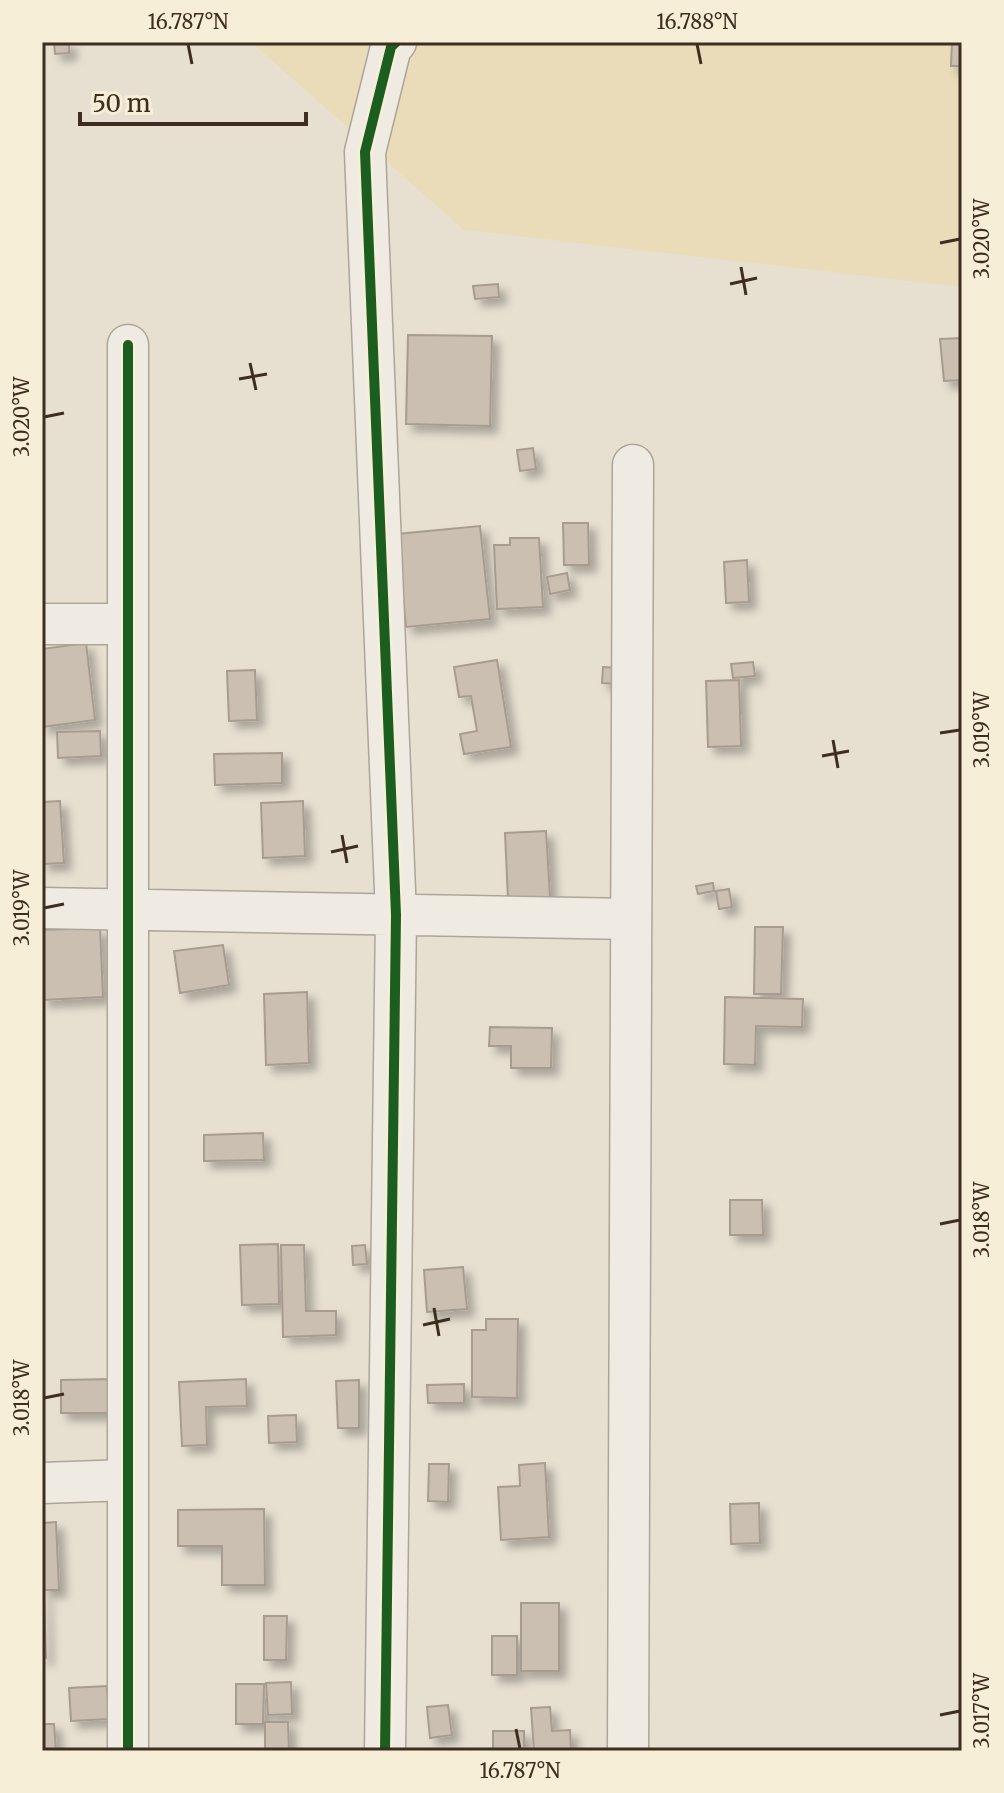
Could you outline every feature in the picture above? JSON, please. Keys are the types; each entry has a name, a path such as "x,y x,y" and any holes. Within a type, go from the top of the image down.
{"street":[{"path":"385,1751 396,915 365,152 391,47 396,42"},
{"path":"128,345 128,1751"},
{"path":"628,1751 633,465"},
{"path":"42,624 128,624"},
{"path":"42,908 631,919"},
{"path":"42,1483 128,1480"}],"sand":[{"path":"251,42 962,42 962,287 464,230"}],"building":[{"path":"54,42 69,42 69,53 55,54"},
{"path":"952,42 962,42 962,66 951,66"},
{"path":"498,284 499,297 475,299 473,286"},
{"path":"408,335 492,336 490,426 406,424"},
{"path":"962,338 962,380 944,381 940,339"},
{"path":"533,448 536,469 520,471 517,450"},
{"path":"563,523 588,523 589,565 564,565"},
{"path":"480,526 490,619 406,627 397,534"},
{"path":"510,538 539,538 543,607 497,609 494,545 510,545"},
{"path":"747,560 749,602 726,603 724,562"},
{"path":"567,573 570,590 550,594 547,577"},
{"path":"86,643 95,720 42,727 42,649"},
{"path":"497,660 511,747 464,754 460,734 477,731 471,696 459,697 454,667"},
{"path":"753,662 755,676 733,678 731,664"},
{"path":"603,667 620,668 619,684 602,683"},
{"path":"255,670 257,720 229,721 227,671"},
{"path":"739,680 741,746 708,747 706,681"},
{"path":"100,731 101,756 58,758 57,732"},
{"path":"282,753 282,783 215,785 214,754"},
{"path":"60,801 64,863 42,864 42,802"},
{"path":"303,801 305,856 263,858 261,803"},
{"path":"546,831 550,897 508,899 505,833"},
{"path":"713,883 714,891 698,894 696,886"},
{"path":"729,889 732,907 719,909 716,891"},
{"path":"755,927 783,927 781,994 754,994"},
{"path":"100,928 103,997 42,1000 42,930"},
{"path":"223,945 229,985 180,993 174,951"},
{"path":"307,992 309,1063 266,1065 264,994"},
{"path":"725,997 803,999 802,1027 756,1026 755,1065 724,1064"},
{"path":"490,1027 552,1028 551,1068 511,1068 511,1046 489,1046"},
{"path":"263,1133 264,1160 204,1161 204,1135"},
{"path":"730,1200 762,1200 763,1235 730,1235"},
{"path":"278,1244 279,1304 242,1305 240,1245"},
{"path":"281,1245 304,1245 306,1311 336,1311 336,1335 283,1337"},
{"path":"365,1245 367,1264 353,1265 352,1246"},
{"path":"463,1267 467,1309 427,1312 424,1270"},
{"path":"486,1319 518,1319 517,1398 472,1397 472,1330 486,1330"},
{"path":"113,1379 113,1413 61,1413 61,1380"},
{"path":"246,1379 247,1406 206,1407 207,1445 182,1446 179,1382"},
{"path":"359,1380 359,1428 338,1428 336,1381"},
{"path":"464,1384 464,1403 428,1403 427,1385"},
{"path":"296,1415 297,1442 269,1443 268,1416"},
{"path":"545,1463 549,1537 501,1540 498,1487 520,1486 519,1465"},
{"path":"429,1464 449,1464 448,1502 428,1501"},
{"path":"759,1503 760,1543 731,1544 730,1504"},
{"path":"264,1509 265,1585 222,1585 222,1546 178,1546 178,1510"},
{"path":"56,1522 59,1590 42,1590 42,1523"},
{"path":"42,1594 46,1658 42,1658"},
{"path":"521,1603 559,1603 559,1671 521,1671"},
{"path":"264,1616 287,1616 286,1660 264,1660"},
{"path":"492,1636 517,1636 517,1675 492,1675"},
{"path":"291,1682 292,1714 268,1715 266,1683"},
{"path":"236,1684 264,1684 263,1724 236,1724"},
{"path":"107,1686 109,1719 71,1721 69,1688"},
{"path":"448,1705 452,1735 430,1738 427,1707"},
{"path":"550,1707 552,1731 570,1730 571,1751 534,1751 531,1708"},
{"path":"265,1722 288,1722 289,1751 265,1751"},
{"path":"42,1724 54,1724 56,1751 42,1751"},
{"path":"493,1731 524,1731 524,1751 493,1751"}],"cycle path":[{"path":"385,1751 396,915 365,152 391,47 396,42"},
{"path":"128,345 128,1751"}]}
